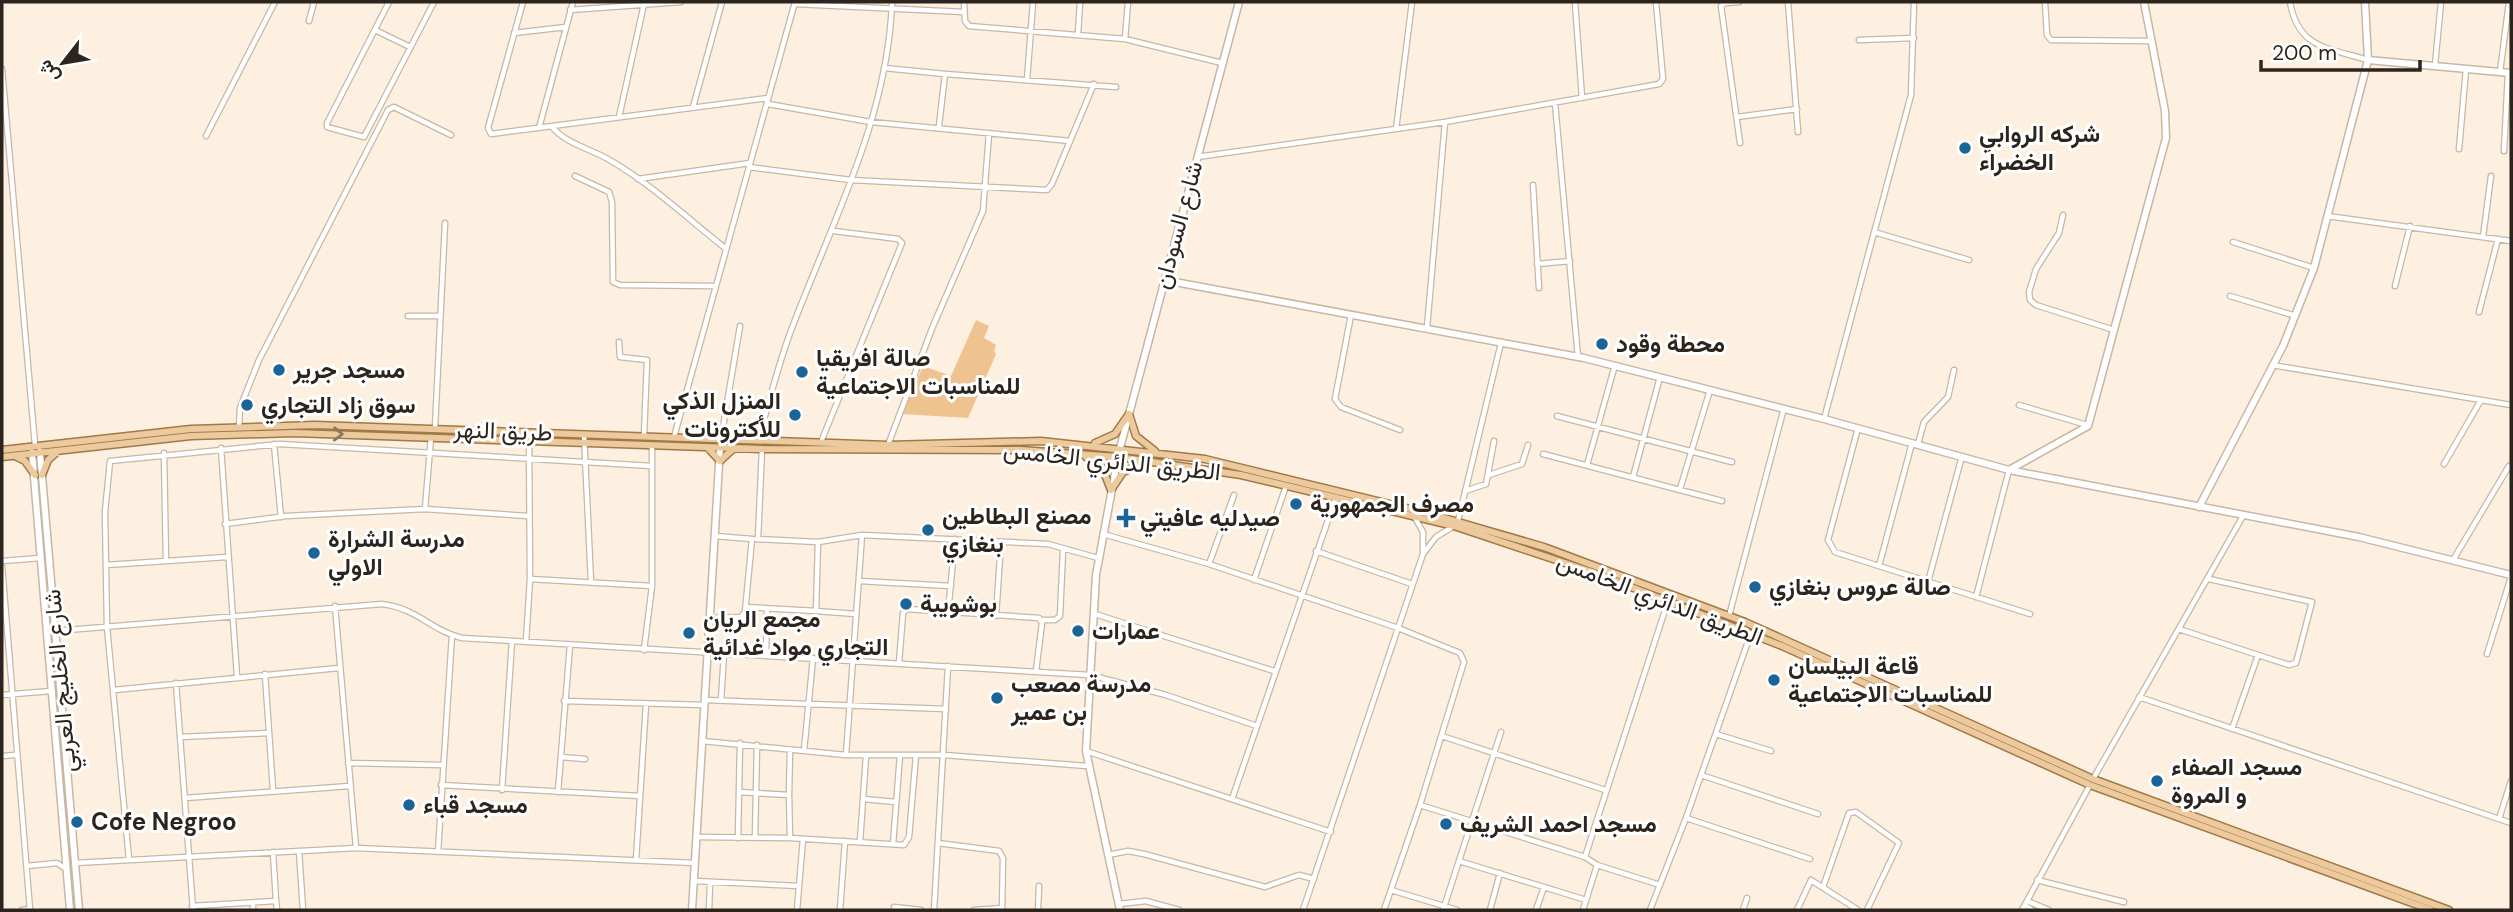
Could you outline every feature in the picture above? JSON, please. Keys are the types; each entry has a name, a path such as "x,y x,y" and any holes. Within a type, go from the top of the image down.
{"main road":[{"name":"شارع السودان","path":"1120,448 1239,2"},
{"path":"2009,470 2088,426 2166,138 2165,111 2144,2"},
{"path":"2199,507 2297,317 2314,268 2368,60 2365,2"},
{"path":"2368,60 2506,72"},
{"path":"1164,280 1615,365 2009,470 2359,537 2511,576"},
{"path":"1088,445 1104,441 1115,434 1129,414"},
{"path":"1129,414 1136,436 1157,452"},
{"name":"طريق النهر","path":"6,456 36,450 239,426 435,428 652,445 762,449 1006,444"},
{"name":"طريق النهر","path":"2,450 61,449 240,434 529,439 644,436 821,442 889,448"},
{"name":"الطريق الدائري الخامس","path":"1006,444 1041,441 1205,459 1544,547 1652,590 1729,616 2091,782 2449,910"},
{"path":"706,447 720,461"},
{"path":"692,910 720,448"},
{"path":"720,461 734,448"},
{"name":"الطريق الدائري الخامس","path":"889,448 1010,449 1152,461 1286,485 1456,524"},
{"path":"6,456 25,461 38,475 48,460 61,449"},
{"name":"شارع الخليج العربي","path":"36,450 79,910"},
{"path":"1077,454 1102,467 1111,490"},
{"path":"1118,457 1098,558 1086,751 1087,766 1119,907"},
{"path":"1111,490 1123,472 1131,466 1152,461"},
{"name":"شارع الخليج العربي","path":"38,475 51,691 70,910"},
{"name":"الطريق الدائري الخامس","path":"1652,590 1669,600 1751,632 2091,782 2431,910"},
{"path":"60,792 70,792"}],"street":[{"path":"206,136 275,2"},
{"path":"309,21 314,2"},
{"path":"389,2 327,127 363,138 434,2"},
{"path":"523,2 489,132 539,128 693,107 768,101 871,122 939,126 989,134 1070,141"},
{"path":"539,128 573,2"},
{"path":"570,10 618,4 681,2"},
{"path":"693,107 722,2"},
{"path":"758,441 791,328 834,230 871,122 884,68 892,2"},
{"path":"964,2 965,21 970,26 1031,29 1125,39 1222,63"},
{"path":"1027,80 1033,2"},
{"path":"1078,34 1080,2"},
{"path":"1125,39 1128,2"},
{"path":"1396,129 1412,2"},
{"path":"1575,2 1582,98"},
{"path":"1196,158 1445,122 1662,82 1656,2"},
{"path":"1739,2 1721,6 1740,143"},
{"path":"1788,2 1798,132"},
{"path":"1824,419 1912,88 1914,2"},
{"path":"2045,2 2047,35 2051,40 2150,41"},
{"path":"2290,2 2298,28 2309,41 2368,60"},
{"path":"2435,65 2441,2"},
{"path":"2504,151 2509,2"},
{"path":"674,437 713,286 795,3 857,4 891,9 964,12"},
{"path":"619,117 644,4"},
{"path":"514,33 566,27"},
{"path":"375,30 410,47"},
{"path":"1859,40 1914,38"},
{"path":"884,68 1116,87"},
{"path":"2459,149 2466,68"},
{"path":"2,69 36,450"},
{"path":"939,126 945,74"},
{"path":"637,179 749,165 851,180 1049,189 1094,84"},
{"path":"1555,103 1578,357"},
{"path":"239,426 240,408 259,360 388,110 394,107 451,135"},
{"path":"1737,117 1797,109"},
{"path":"1427,328 1445,122"},
{"path":"551,126 569,142 607,159 637,179 725,248"},
{"path":"889,448 933,326 977,228 986,188 989,134"},
{"path":"575,176 609,192 612,202 612,282 620,285 713,286"},
{"path":"2483,237 2491,176"},
{"path":"1533,185 1539,289"},
{"path":"2063,215 2059,233 2038,264 2029,292 2030,300 2036,305 2115,331"},
{"path":"2327,216 2511,241"},
{"path":"435,428 438,317 445,223"},
{"path":"2395,286 2410,226"},
{"path":"821,442 902,243 898,239 834,230"},
{"path":"1874,232 1969,260"},
{"path":"2479,312 2498,239"},
{"path":"2233,242 2314,268"},
{"path":"1538,264 1570,261"},
{"path":"2230,296 2297,317"},
{"path":"1351,315 1335,399 1341,407 1400,430"},
{"path":"408,316 438,317"},
{"path":"721,439 740,326"},
{"path":"619,342 620,357 648,360 644,436"},
{"path":"1303,910 1423,554 1436,537 1456,524 1502,342"},
{"path":"1587,465 1615,365"},
{"path":"2272,365 2511,405"},
{"path":"1879,566 1915,443 1924,422 1948,397 1954,370"},
{"path":"1633,477 1660,377"},
{"path":"1681,489 1710,390"},
{"path":"2444,464 2481,400"},
{"path":"2018,405 2088,426"},
{"path":"1729,616 1784,408"},
{"path":"1557,416 1732,462"},
{"path":"1858,428 1828,540 1835,552 2030,614"},
{"path":"425,509 431,436"},
{"path":"584,438 591,582"},
{"path":"526,641 530,579 529,439"},
{"path":"1465,491 1482,488 1489,476 1494,441"},
{"path":"274,444 281,517"},
{"path":"129,859 107,626 109,463 164,453 274,444 652,466"},
{"path":"645,650 652,586 652,445"},
{"path":"1489,476 1522,464 1528,445"},
{"path":"221,448 230,617 237,676"},
{"path":"709,618 741,617 746,607 755,539 762,449"},
{"path":"164,453 166,561"},
{"path":"1543,453 1722,501"},
{"path":"1928,582 1962,456"},
{"path":"2453,560 2509,466"},
{"path":"1976,597 2009,470"},
{"path":"1254,580 1286,485"},
{"path":"1209,564 1234,495"},
{"path":"1232,799 1336,496"},
{"path":"225,524 281,517 425,509 528,516"},
{"path":"1412,515 1423,532 1423,554"},
{"path":"2024,905 2243,516"},
{"path":"1102,534 1209,564 1301,598 1398,628 1457,650 1463,657 1442,736 1384,910"},
{"path":"715,536 818,542 862,535 1001,541 1048,544 1098,558"},
{"path":"846,755 862,535"},
{"path":"948,613 955,539"},
{"path":"996,616 1001,541"},
{"path":"816,611 818,542"},
{"path":"899,663 903,611 1055,620 1060,616 1063,550"},
{"path":"1316,551 1412,584"},
{"path":"106,565 227,557"},
{"path":"2,561 42,558"},
{"path":"2,566 15,755 30,910 22,910"},
{"path":"2487,654 2511,576"},
{"path":"530,579 652,586"},
{"path":"2179,629 2293,666 2296,663 2312,602 2209,579"},
{"path":"859,581 951,586"},
{"path":"1585,857 1669,600"},
{"path":"55,631 382,604 401,607 452,635 708,654 766,655 1090,675 1166,695 1257,726"},
{"path":"335,606 356,848"},
{"path":"746,607 856,614"},
{"path":"766,655 767,608"},
{"path":"1095,614 1274,671"},
{"path":"1037,671 1042,620"},
{"path":"1650,910 1686,818 1751,632"},
{"path":"439,852 452,635"},
{"path":"502,790 512,640"},
{"path":"558,792 570,645"},
{"path":"721,700 724,654"},
{"path":"2232,729 2258,655"},
{"path":"804,751 813,658"},
{"path":"934,910 948,666"},
{"path":"114,690 339,668"},
{"path":"265,674 273,790"},
{"path":"176,683 192,908 276,901"},
{"path":"2,695 51,691"},
{"path":"2139,697 2511,823"},
{"path":"565,701 646,704 721,700 946,709"},
{"path":"636,860 646,704"},
{"path":"1444,908 1501,732"},
{"path":"180,737 268,733"},
{"path":"1716,734 1771,751"},
{"path":"1442,736 1605,790"},
{"path":"702,741 846,755 944,755 1087,766"},
{"path":"738,838 740,743"},
{"path":"755,838 758,745"},
{"path":"790,750 790,838"},
{"path":"1086,751 1331,832"},
{"path":"2,756 15,755"},
{"path":"893,844 900,755"},
{"path":"697,837 790,838 904,845 909,841 916,755"},
{"path":"860,842 866,756"},
{"path":"561,757 585,759"},
{"path":"348,763 443,765"},
{"path":"1701,775 1818,814"},
{"path":"2499,819 2511,781"},
{"path":"441,785 640,796"},
{"path":"185,798 350,786"},
{"path":"739,792 789,795"},
{"path":"863,799 896,802"},
{"path":"1420,805 1585,857 1597,865 1660,885"},
{"path":"1823,887 1849,813 1856,811 1898,841 1867,910"},
{"path":"1686,818 1810,859"},
{"path":"797,910 803,839"},
{"path":"840,910 845,841"},
{"path":"938,843 999,851 1003,858 1002,909 974,910"},
{"path":"75,863 356,848 695,863"},
{"path":"299,851 303,910"},
{"path":"1108,855 1128,851 1144,853 1265,887 1299,875 1314,879"},
{"path":"273,852 277,910"},
{"path":"27,866 57,863 65,855"},
{"path":"1459,861 1587,900"},
{"path":"57,863 66,869"},
{"path":"1583,910 1597,865"},
{"path":"1490,910 1500,873"},
{"path":"2038,880 2124,902"},
{"path":"694,881 799,886"},
{"path":"1797,910 1808,881 1823,887 1858,910"},
{"path":"709,910 710,882"},
{"path":"1038,910 1039,886"},
{"path":"1536,910 1544,887"},
{"path":"1391,890 1457,910"},
{"path":"1743,910 1747,898"},
{"path":"1119,907 1146,901 1179,910"},
{"path":"253,903 253,910"},
{"path":"2024,905 2032,910"},
{"path":"2024,905 2049,910"},
{"path":"894,907 920,910"}],"shaded area":[{"path":"976,320 989,326 984,338 996,345 996,354 968,418 902,414 923,366 951,376"}],"place":[{"name":"شركه الروابي الخضراء","path":"1965,148"},
{"name":"محطة وقود","path":"1602,344"},
{"name":"مسجد جرير","path":"279,370"},
{"name":"صالة افريقيا للمناسبات الاجتماعية","path":"802,372"},
{"name":"سوق زاد التجاري","path":"247,405"},
{"name":"المنزل الذكي للأكترونات","path":"795,415"},
{"name":"مصرف الجمهورية","path":"1296,504"},
{"name":"صيدليه عافيتي","path":"1126,518"},
{"name":"مصنع البطاطين بنغازي","path":"928,530"},
{"name":"مدرسة الشرارة الاولي","path":"314,553"},
{"name":"صالة عروس بنغازي","path":"1755,587"},
{"name":"بوشويبة","path":"906,604"},
{"name":"عمارات","path":"1078,631"},
{"name":"مجمع الريان التجاري مواد غدائية","path":"689,633"},
{"name":"قاعة البيلسان للمناسبات الاجتماعية","path":"1774,680"},
{"name":"مدرسة مصعب بن عمير","path":"997,698"},
{"name":"مسجد الصفاء و المروة","path":"2157,781"},
{"name":"مسجد قباء","path":"409,805"},
{"name":"Cofe Negroo","path":"77,822"},
{"name":"مسجد احمد الشريف","path":"1446,824"}]}
